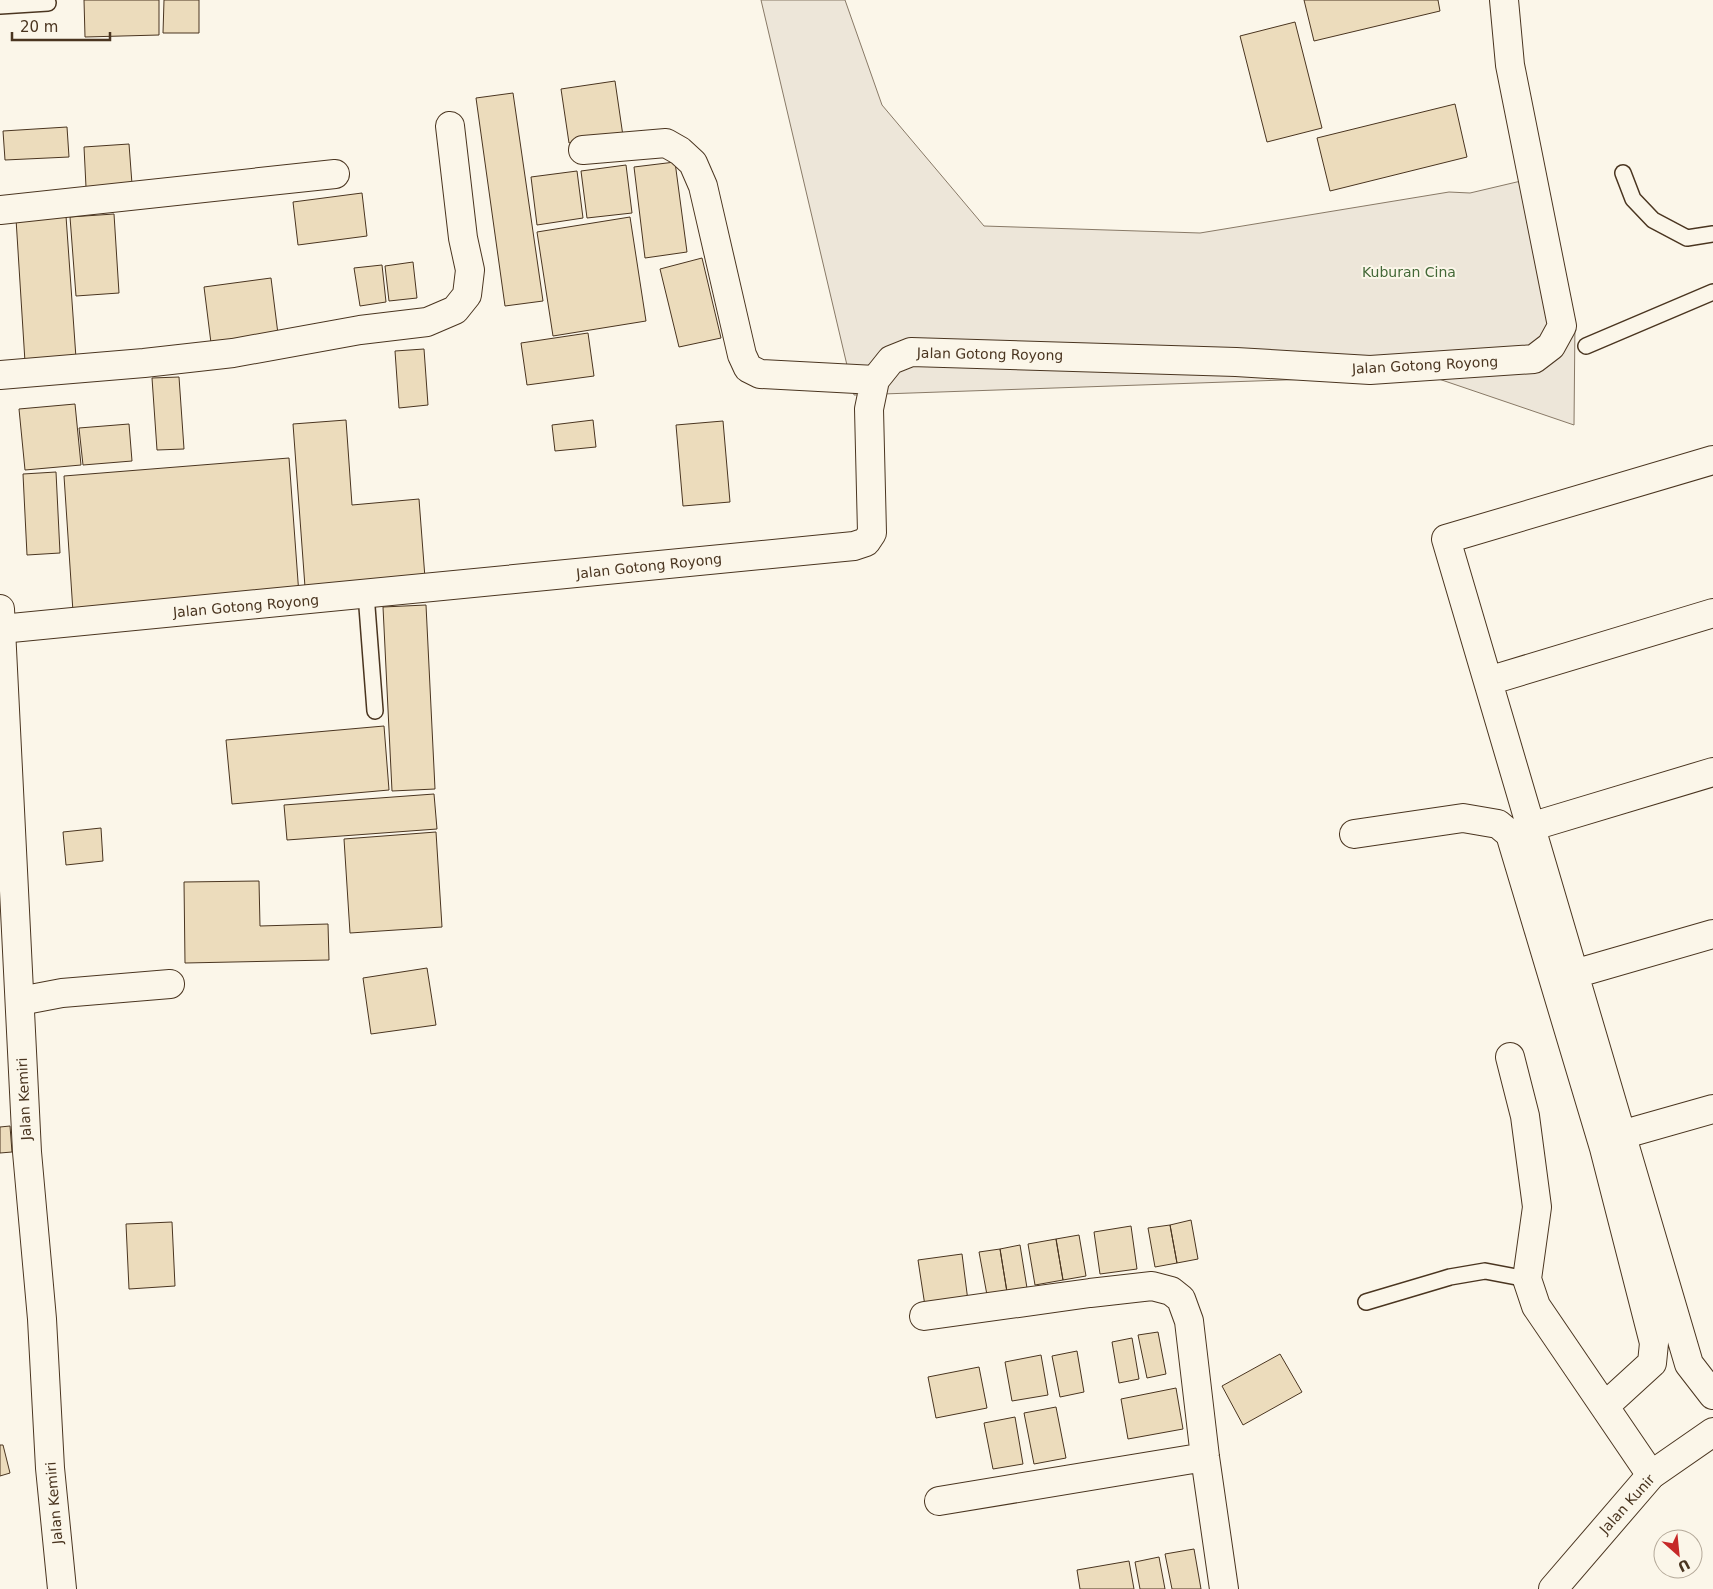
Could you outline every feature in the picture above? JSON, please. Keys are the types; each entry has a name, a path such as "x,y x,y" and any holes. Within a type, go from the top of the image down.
{"street":[{"name":"Jalan Gotong Royong","path":"1,619 366,594 854,546 866,542 872,533 869,409 876,380 891,360 912,352 1208,361 1370,370 1534,360 1552,346 1562,326 1510,65 1504,0"},
{"path":"0,375 144,363 233,353 360,330 427,322 455,310 467,295 470,270 463,238 450,126"},
{"path":"583,150 666,143 680,151 693,164 703,186 742,355 748,368 760,374 876,380"},
{"path":"0,210 335,174"},
{"path":"1713,460 1446,539 1689,1364 1713,1394"},
{"path":"1488,681 1713,613"},
{"name":"Jalan Kemiri","path":"1,619 6,853 20,1002 27,1152 42,1319 50,1468 62,1589"},
{"path":"1530,826 1713,772"},
{"path":"1354,834 1463,818 1498,824 1510,834 1604,1148 1654,1343 1652,1362 1605,1406"},
{"path":"1574,974 1713,934"},
{"path":"20,1002 62,993 170,984"},
{"path":"1510,1057 1525,1116 1537,1207 1526,1279 1536,1306 1651,1475"},
{"path":"1621,1135 1713,1109"},
{"path":"924,1316 1152,1286 1171,1291 1181,1299 1189,1321 1205,1457 1224,1589"},
{"name":"Jalan Kunir","path":"1553,1589 1651,1475 1713,1432"},
{"path":"938,1501 1205,1457"}],"lane":[{"path":"0,6 48,3"},
{"path":"1623,173 1633,199 1653,220 1687,238 1713,234"},
{"path":"1586,346 1713,292"},
{"path":"366,594 375,711"},
{"path":"1366,1302 1450,1277 1476,1272 1485,1271 1526,1279"}],"green space":[{"name":"Kuburan Cina","path":"761,0 845,0 882,105 984,226 1200,233 1449,192 1470,193 1538,177 1575,320 1574,425 1427,375 854,395"}],"building":[{"path":"84,0 159,0 159,35 85,37"},
{"path":"164,0 199,0 199,33 163,33"},
{"path":"1304,0 1438,0 1440,11 1314,41"},
{"path":"1295,22 1322,128 1267,142 1240,36"},
{"path":"615,81 623,136 569,143 561,89"},
{"path":"513,93 543,301 505,306 476,98"},
{"path":"1455,104 1467,157 1330,191 1317,138"},
{"path":"67,127 69,157 5,160 3,131"},
{"path":"129,144 132,184 86,187 84,147"},
{"path":"675,162 687,252 645,258 634,167"},
{"path":"626,165 632,213 587,218 581,171"},
{"path":"577,171 583,218 537,225 531,177"},
{"path":"362,193 367,236 298,245 293,202"},
{"path":"114,214 119,293 76,296 70,217"},
{"path":"66,216 76,358 25,362 16,219"},
{"path":"630,217 646,321 553,336 537,232"},
{"path":"702,258 721,338 679,347 660,269"},
{"path":"413,262 417,298 389,301 385,266"},
{"path":"382,265 386,302 360,306 354,268"},
{"path":"271,278 278,334 211,343 204,287"},
{"path":"588,333 594,376 527,385 521,343"},
{"path":"424,349 428,405 399,408 395,351"},
{"path":"179,377 184,449 157,450 152,378"},
{"path":"75,404 81,465 25,470 19,409"},
{"path":"346,420 352,505 419,499 425,578 305,587 293,424"},
{"path":"593,420 596,447 555,451 552,425"},
{"path":"723,421 730,502 683,506 676,425"},
{"path":"129,424 132,461 83,465 79,428"},
{"path":"289,458 299,595 73,612 64,476"},
{"path":"56,472 60,553 27,555 23,474"},
{"path":"426,605 435,789 392,791 383,607"},
{"path":"384,726 389,790 232,804 226,740"},
{"path":"434,794 437,829 287,840 284,805"},
{"path":"101,828 103,861 66,865 63,832"},
{"path":"436,832 442,927 350,933 344,839"},
{"path":"259,881 260,926 328,924 329,960 185,963 184,882"},
{"path":"427,968 436,1025 371,1034 363,978"},
{"path":"10,1126 12,1152 0,1153 0,1127"},
{"path":"1191,1220 1198,1259 1177,1263 1170,1225"},
{"path":"172,1222 175,1286 129,1289 126,1224"},
{"path":"1170,1225 1177,1263 1155,1267 1148,1228"},
{"path":"1131,1226 1137,1269 1100,1274 1094,1232"},
{"path":"1079,1235 1086,1276 1063,1280 1056,1239"},
{"path":"1056,1239 1063,1280 1035,1285 1028,1244"},
{"path":"1020,1245 1027,1288 1007,1292 1000,1249"},
{"path":"1000,1249 1007,1292 987,1295 979,1252"},
{"path":"962,1254 968,1301 925,1306 918,1260"},
{"path":"1158,1332 1166,1374 1147,1378 1138,1335"},
{"path":"1132,1338 1139,1379 1119,1383 1112,1342"},
{"path":"1077,1351 1084,1392 1060,1397 1052,1356"},
{"path":"1280,1354 1302,1392 1243,1425 1222,1386"},
{"path":"1041,1355 1048,1395 1012,1401 1005,1362"},
{"path":"979,1367 987,1408 936,1418 928,1377"},
{"path":"1176,1388 1183,1429 1128,1439 1121,1399"},
{"path":"1056,1407 1066,1458 1034,1464 1024,1413"},
{"path":"1015,1417 1023,1464 993,1469 984,1423"},
{"path":"0,1445 3,1445 10,1473 0,1476"},
{"path":"1194,1549 1201,1589 1172,1589 1165,1554"},
{"path":"1159,1557 1165,1589 1140,1589 1135,1562"},
{"path":"1129,1561 1134,1589 1080,1589 1077,1570"}]}
